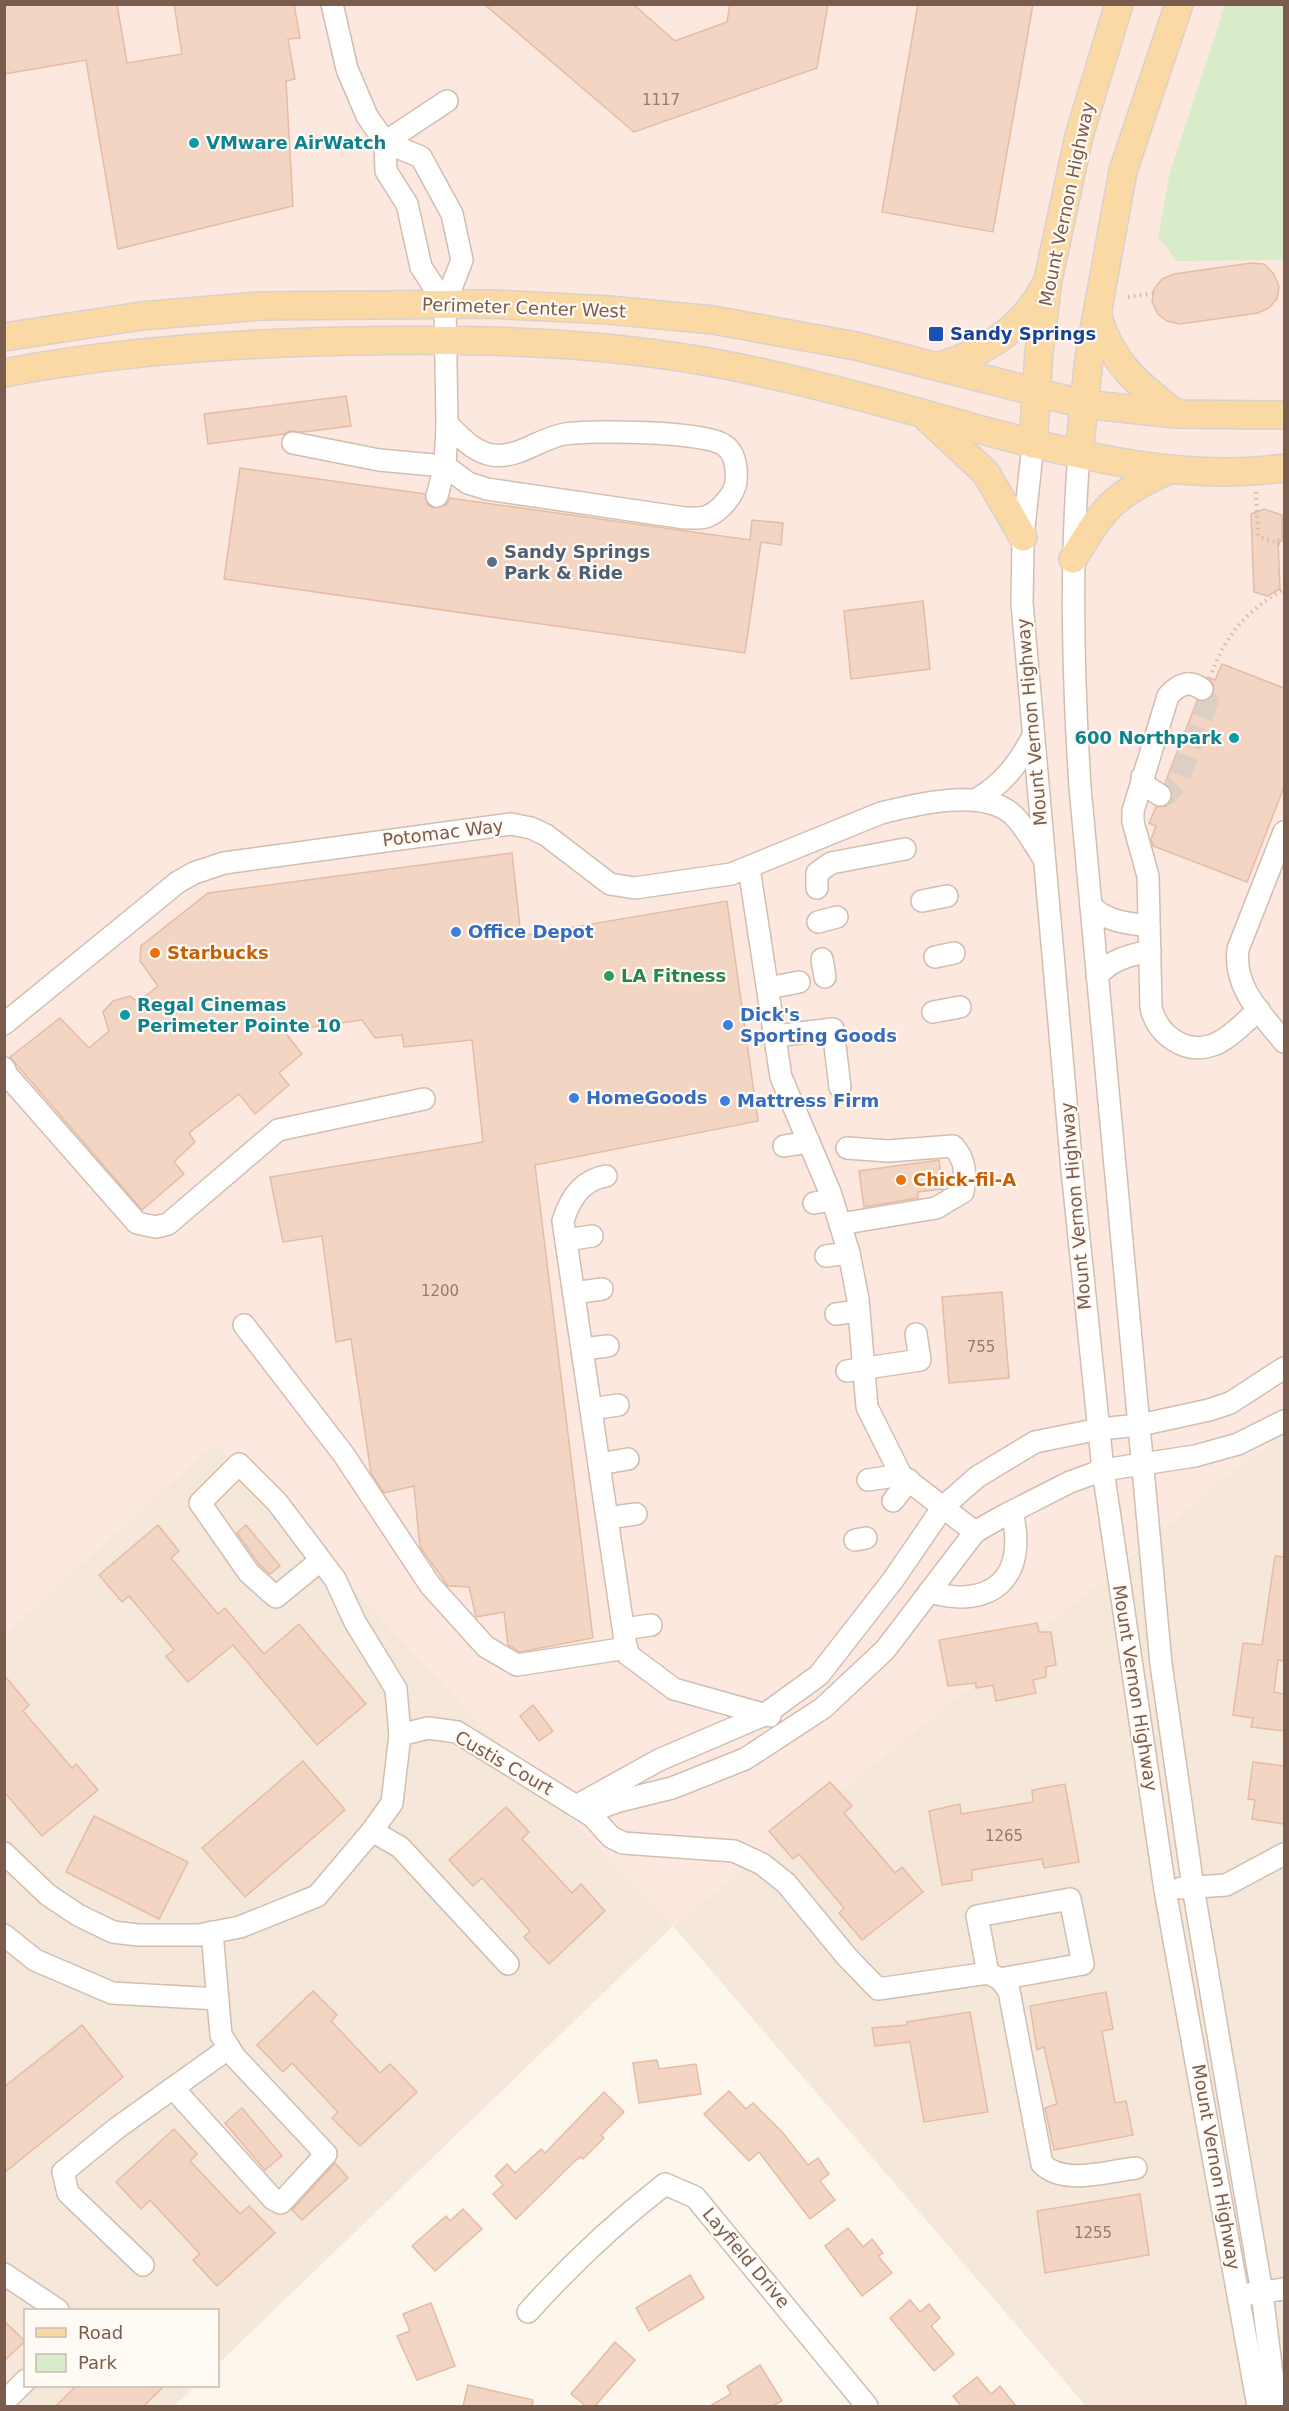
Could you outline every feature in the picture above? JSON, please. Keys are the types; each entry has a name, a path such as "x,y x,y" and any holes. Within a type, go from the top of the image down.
{"main road":[{"name":"Mount Vernon Highway","path":"1033,444 1039,352 1048,280 1078,136 1119,4"},
{"name":"Mount Vernon Highway","path":"1079,454 1083,404 1097,312 1124,171 1179,4"},
{"path":"940,366 983,350 1013,329 1035,304 1048,280"},
{"name":"Perimeter Center West","path":"8,333 141,316 260,306 445,304 609,310 712,320 856,346 1083,404 1176,414 1284,415"},
{"path":"1097,312 1109,347 1117,361 1140,385 1176,414"},
{"name":"Perimeter Center West","path":"4,373 147,352 243,344 445,339 609,347 707,361 1079,454 1169,470 1211,472 1284,468"},
{"path":"922,413 986,473 1023,537"},
{"path":"1072,559 1097,519 1116,498 1169,470"}],"street":[{"path":"332,4 347,69 367,116 385,142 421,157 452,214 462,260 445,304 447,424 445,466 437,496"},
{"path":"385,142 447,101"},
{"path":"385,142 386,171 407,204 421,267 445,304"},
{"path":"293,443 379,460 445,466 468,483 487,489 685,518 708,516 724,504 735,488 737,472 735,459 725,445 706,438 586,432 563,434 513,454 492,455 474,449 447,424"},
{"name":"Mount Vernon Highway","path":"1033,444 1023,537 1022,603 1032,738 1102,1470 1165,1890 1258,2406"},
{"name":"Mount Vernon Highway","path":"1079,454 1072,559 1074,689 1090,906 1161,1664 1193,1887 1262,2293 1276,2406"},
{"path":"1206,683 1176,686 1168,696 1132,822 1148,876 1151,1008 1157,1024 1173,1040 1196,1047 1212,1045 1228,1036 1259,1010"},
{"path":"976,799 1008,774 1032,738"},
{"path":"1143,777 1147,787 1160,795"},
{"name":"Potomac Way","path":"4,1024 178,882 194,873 224,862 511,824 531,828 546,835 610,884 622,888 731,874 881,813 906,807 976,799 995,803 1011,814 1044,858"},
{"path":"1284,832 1238,949 1236,970 1259,1010 1284,1042"},
{"path":"817,888 817,873 831,863 905,849"},
{"path":"749,868 781,1077 811,1148 823,1201 845,1238 859,1311 856,1370 867,1407 868,1423 905,1477 975,1533"},
{"path":"922,901 947,896"},
{"path":"1090,906 1117,922 1149,926"},
{"path":"1097,977 1110,964 1122,958 1150,951"},
{"path":"768,988 799,982"},
{"path":"933,1012 960,1007"},
{"path":"775,1036 833,1029 840,1087"},
{"path":"4,1068 7,1075 137,1223 156,1227 168,1224 278,1130 424,1099"},
{"path":"847,1148 899,1140"},
{"path":"784,1146 888,1152 953,1146 964,1164 963,1192 936,1209 845,1238 826,1256"},
{"path":"606,1176 592,1179 569,1199 563,1221 627,1654 674,1689 796,1724"},
{"path":"845,1238 879,1232"},
{"path":"566,1240 592,1236"},
{"path":"574,1293 602,1289"},
{"path":"836,1314 859,1311"},
{"path":"244,1325 344,1455 430,1585 486,1647 518,1665 625,1638 651,1625"},
{"path":"856,1370 920,1360 916,1334"},
{"path":"582,1349 608,1346"},
{"path":"584,1811 659,1760 764,1715 819,1676 893,1580 943,1507 977,1477 1035,1442 1099,1429 1140,1425 1209,1410 1230,1403 1284,1368"},
{"path":"591,1409 618,1405"},
{"path":"584,1811 672,1788 745,1759 823,1708 885,1650 975,1533 1012,1512 1070,1482 1102,1470 1195,1456 1239,1444 1284,1421"},
{"path":"599,1464 628,1460"},
{"path":"4,1853 48,1895 78,1915 113,1932 138,1935 206,1934 240,1927 317,1896 372,1831 392,1803 400,1735 396,1689 355,1622 335,1579 321,1560 277,1502 239,1464 200,1503 249,1573 276,1597 321,1560"},
{"path":"868,1480 905,1477"},
{"path":"893,1501 905,1477"},
{"path":"929,1592 953,1599 975,1598 998,1586 1013,1565 1018,1544 1012,1512"},
{"path":"607,1518 636,1514"},
{"name":"Custis Court","path":"400,1735 428,1728 457,1732 584,1811 610,1837 623,1843 734,1851 762,1864 786,1883 878,1989 994,1976"},
{"path":"372,1831 400,1847 508,1964"},
{"path":"1165,1890 1226,1885 1284,1854"},
{"path":"994,1976 1083,1964 1070,1899 977,1916 994,1976 1009,1991 1042,2164 1050,2171 1071,2176 1136,2168"},
{"path":"173,2088 273,2199 280,2203 326,2154 235,2057 221,2035 218,1999 206,1934"},
{"path":"4,1935 35,1960 112,1993 218,1999"},
{"path":"143,2265 68,2193 63,2172 117,2128 229,2048"},
{"name":"Layfield Drive","path":"528,2312 563,2272 634,2208 665,2184 694,2197 867,2406"},
{"path":"4,2274 56,2309"},
{"path":"1239,2296 1284,2289"},
{"path":"4,2402 24,2382"}],"path":[{"path":"1128,297 1154,294"},
{"path":"1256,491 1258,536 1284,545"},
{"path":"1206,683 1228,636 1267,597 1284,589"}],"shaded area":[{"path":"5,5 1284,5 1284,1433 1225,1477 1110,1574 673,1926 215,1443 5,1634"},
{"path":"1284,1433 1284,2406 1086,2406 673,1926 1110,1574 1225,1477"},
{"path":"215,1443 673,1926 219,2363 219,2309 24,2309 24,2387 195,2387 174,2406 5,2406 4,1634"}],"green space":[{"path":"1225,5 1284,5 1284,260 1177,261 1158,237 1170,172"}],"building":[{"name":"VMware AirWatch","path":"4,4 117,4 127,63 182,54 174,4 294,4 300,38 288,39 295,79 286,81 293,206 118,249 86,60 4,74"},
{"path":"484,4 633,4 675,41 727,22 730,4 828,4 817,68 634,132"},
{"path":"918,4 1033,4 993,232 882,212"},
{"path":"1251,263 1264,264 1273,273 1279,286 1277,299 1269,308 1258,313 1180,324 1167,321 1158,314 1152,302 1154,289 1162,279 1174,274"},
{"path":"346,396 351,426 303,432 289,431 284,434 208,444 204,414"},
{"name":"Sandy Springs Park & Ride","path":"240,468 425,494 428,505 434,508 446,505 450,498 750,540 752,520 783,523 781,545 761,542 745,653 224,579"},
{"path":"1264,509 1282,515 1282,541 1278,539 1280,589 1267,596 1254,592 1251,514"},
{"path":"923,601 930,669 851,679 844,611"},
{"name":"600 Northpark","path":"1222,664 1284,688 1284,787 1247,882 1153,846 1151,839 1156,826 1149,823 1156,807 1166,806 1171,801 1171,789 1165,783 1197,701 1207,700 1213,695 1213,684 1207,677 1215,680"},
{"path":"512,853 521,936 727,901 758,1121 535,1165 593,1638 520,1652 508,1645 504,1612 476,1617 469,1587 448,1586 420,1547 414,1486 384,1493 371,1473 351,1339 336,1342 322,1236 283,1242 270,1177 483,1142 472,1040 404,1047 402,1035 375,1038 362,1020 284,1031 302,1054 279,1073 289,1085 255,1114 239,1094 189,1133 195,1142 174,1162 184,1174 142,1210 10,1057 60,1018 89,1048 109,1031 103,1012 113,1001 130,996 138,1002 158,986 140,961 141,946 208,893"},
{"name":"Chick-fil-A","path":"939,1160 943,1189 918,1192 918,1198 864,1207 859,1171"},
{"path":"1002,1292 1009,1378 949,1383 942,1297"},
{"path":"158,1525 179,1551 171,1558 218,1614 225,1608 264,1654 299,1624 366,1704 317,1745 233,1645 188,1682 166,1656 174,1650 129,1596 122,1602 99,1575"},
{"path":"246,1525 280,1566 270,1574 259,1564 237,1533"},
{"path":"1275,1556 1284,1557 1284,1661 1278,1660 1274,1692 1284,1694 1284,1731 1251,1727 1253,1718 1233,1715 1243,1643 1262,1645"},
{"path":"1037,1623 1039,1632 1051,1632 1056,1665 1046,1667 1046,1677 1033,1680 1036,1693 996,1701 993,1685 976,1688 976,1683 948,1686 939,1640"},
{"path":"4,1675 29,1705 23,1711 72,1768 76,1764 98,1790 42,1836 4,1792"},
{"path":"533,1705 553,1731 539,1741 520,1716"},
{"path":"303,1761 345,1810 245,1897 202,1848"},
{"path":"1253,1762 1284,1766 1284,1824 1252,1819 1255,1800 1248,1799"},
{"path":"830,1782 852,1806 844,1813 895,1873 902,1867 923,1892 862,1940 839,1913 844,1908 799,1854 793,1859 769,1831"},
{"path":"1065,1784 1079,1862 1044,1868 1042,1859 972,1870 972,1880 942,1885 929,1811 960,1804 961,1814 1033,1802 1032,1790"},
{"path":"506,1807 529,1832 522,1839 572,1893 581,1884 605,1911 549,1964 524,1937 530,1931 482,1878 473,1886 449,1860"},
{"path":"94,1816 188,1862 159,1919 66,1872"},
{"path":"313,1991 337,2015 331,2021 380,2073 390,2064 417,2092 360,2146 332,2118 338,2112 292,2063 283,2072 257,2045"},
{"path":"1106,1992 1113,2029 1102,2031 1115,2103 1126,2101 1133,2135 1054,2150 1045,2108 1057,2104 1044,2047 1037,2050 1030,2006"},
{"path":"970,2012 988,2112 924,2122 910,2042 875,2046 872,2028 907,2025 907,2022"},
{"path":"82,2025 123,2077 4,2173 4,2087"},
{"path":"657,2060 659,2069 696,2064 701,2094 639,2103 633,2063"},
{"path":"729,2091 746,2109 753,2103 783,2133 808,2165 818,2158 829,2174 820,2181 835,2200 810,2219 759,2152 749,2161 704,2114"},
{"path":"604,2092 624,2112 601,2135 604,2138 583,2159 581,2157 576,2160 516,2219 493,2194 503,2185 495,2176 507,2164 515,2173 541,2149 545,2153"},
{"path":"242,2108 282,2156 265,2170 225,2123"},
{"path":"174,2129 197,2154 190,2161 240,2214 249,2206 275,2233 217,2286 193,2260 200,2254 150,2200 141,2209 116,2182"},
{"path":"335,2163 348,2178 302,2220 292,2210"},
{"path":"1140,2194 1149,2255 1045,2273 1037,2211"},
{"path":"463,2209 482,2229 435,2271 412,2246 446,2216 450,2221"},
{"path":"848,2228 863,2247 872,2239 883,2253 878,2256 892,2273 862,2296 825,2246"},
{"path":"690,2275 704,2298 649,2331 636,2308"},
{"path":"910,2300 920,2312 929,2304 940,2318 931,2326 954,2354 934,2371 890,2318"},
{"path":"431,2303 455,2366 417,2380 397,2336 410,2331 403,2314"},
{"path":"4,2321 24,2342 4,2361"},
{"path":"615,2342 635,2360 595,2406 586,2406 571,2394"},
{"path":"760,2365 782,2401 772,2406 710,2406 731,2394 727,2386"},
{"path":"977,2377 991,2394 1000,2386 1016,2406 961,2406 953,2396"},
{"path":"468,2385 533,2400 532,2406 463,2406"},
{"path":"75,2387 163,2387 144,2406 56,2406"}],"tunnel":[{"path":"1160,795 1167,795 1178,783 1208,702 1202,689"}],"place":[{"name":"VMware AirWatch","path":"194,143"},
{"name":"Sandy Springs","path":"936,334"},
{"name":"Sandy Springs Park & Ride","path":"492,562"},
{"name":"600 Northpark","path":"1234,738"},
{"name":"Office Depot","path":"456,932"},
{"name":"Starbucks","path":"155,953"},
{"name":"LA Fitness","path":"609,976"},
{"name":"Regal Cinemas Perimeter Pointe 10","path":"125,1015"},
{"name":"Dick's Sporting Goods","path":"728,1025"},
{"name":"HomeGoods","path":"574,1098"},
{"name":"Mattress Firm","path":"725,1101"},
{"name":"Chick-fil-A","path":"901,1180"}]}
